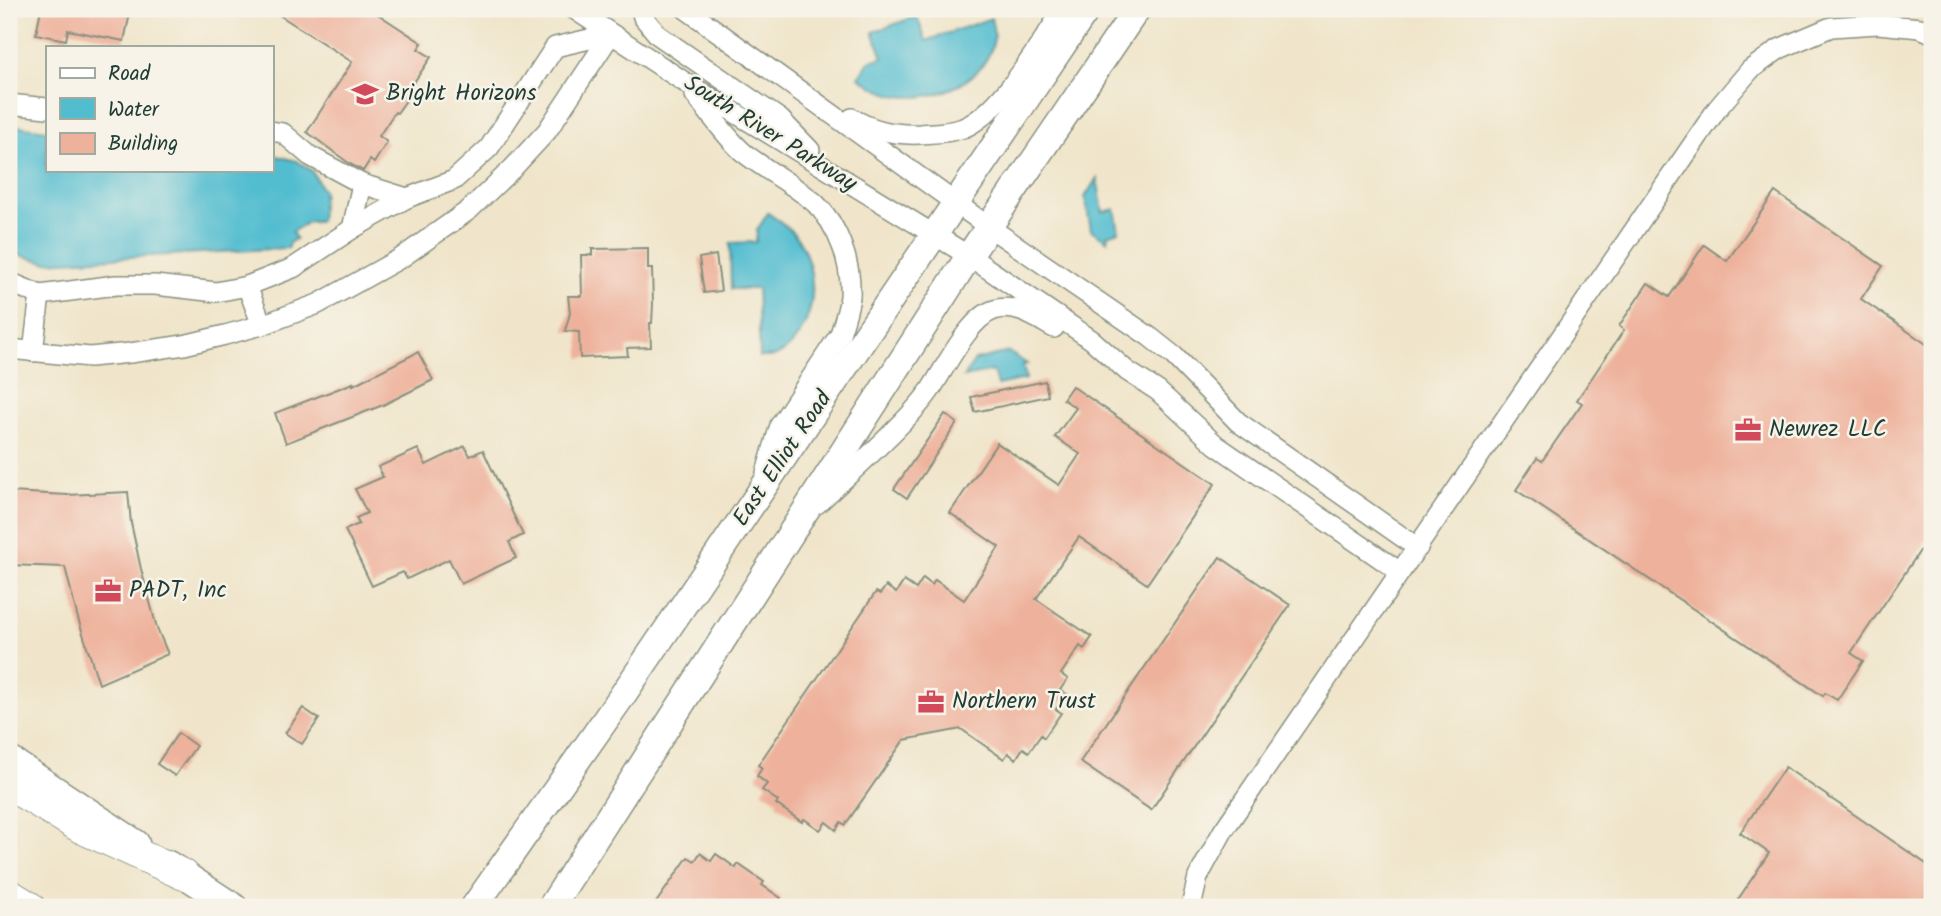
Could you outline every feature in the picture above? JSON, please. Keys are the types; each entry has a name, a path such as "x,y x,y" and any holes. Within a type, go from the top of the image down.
{"highway":[{"path":"9,785 81,828 184,875"},
{"path":"9,894 30,907"}],"main road":[{"name":"East Elliot Road","path":"474,907 620,699 1087,9"},
{"name":"East Elliot Road","path":"551,907 969,256 1137,9"},
{"path":"9,759 234,907"}],"street":[{"name":"South River Parkway","path":"574,9 683,81 969,256 1092,340 1127,371"},
{"path":"641,9 643,17 658,35 780,119 831,172"},
{"name":"South River Parkway","path":"686,9 956,204 1150,337 1174,356 1238,422 1418,548"},
{"path":"790,84 875,129 908,134 951,131 965,127 997,102 1064,9"},
{"path":"1191,907 1198,877 1223,831 1717,109 1750,70 1779,49 1830,27 1878,23 1920,28 1932,33"},
{"path":"9,282 40,295 116,285 155,285 216,292 247,286 293,268 352,229 407,198 453,180 489,148 555,47 611,34"},
{"path":"9,349 90,357 130,353 184,345 262,325 318,304 401,258 469,211 547,131 611,34"},
{"path":"683,81 741,151 815,204 830,221 839,240 849,276 850,296 840,334 780,425 760,493"},
{"path":"9,104 46,108"},
{"path":"273,131 284,133 310,156 362,184 407,198"},
{"path":"352,229 362,184"},
{"path":"247,286 262,325"},
{"path":"33,352 40,295"},
{"path":"803,517 913,413 981,316 1003,307 1033,316 1158,391 1216,446 1400,572"}],"water":[{"path":"917,16 926,41 991,18 994,39 989,54 981,66 958,86 929,96 899,96 873,86 859,77 869,62 883,57 873,32"},
{"path":"9,125 46,130 46,172 273,172 273,155 297,161 312,171 323,191 320,221 308,222 292,232 296,239 289,243 289,248 45,262 9,252"},
{"path":"1097,178 1103,212 1115,209 1119,231 1107,235 1108,241 1091,230 1085,197"},
{"path":"768,213 790,230 800,242 810,266 812,291 808,316 794,341 776,356 760,357 757,289 731,289 730,243 756,242 757,230"},
{"path":"1009,352 1027,364 1023,365 1026,379 997,385 993,371 964,377 975,360"}],"building":[{"path":"41,9 131,9 124,41 68,30 66,40 36,34"},
{"name":"Bright Horizons","path":"270,9 370,9 422,43 418,49 431,57 404,97 407,99 379,136 387,142 374,163 370,160 363,171 307,132 352,62"},
{"name":"Newrez LLC","path":"1775,192 1883,266 1861,299 1932,348 1932,533 1851,653 1863,661 1837,700 1825,693 1823,696 1516,490 1537,458 1542,461 1582,403 1577,400 1624,330 1619,326 1648,283 1669,297 1704,245 1727,261"},
{"path":"648,248 648,269 652,269 651,347 627,348 628,356 580,358 579,332 565,331 570,313 568,296 582,296 581,255 592,255 592,249"},
{"path":"716,255 721,291 704,293 699,258"},
{"path":"418,352 433,380 383,405 286,443 275,413 353,385"},
{"path":"1045,381 1048,396 975,412 971,397"},
{"path":"1072,386 1215,484 1147,584 1079,537 1036,599 1092,637 1084,649 1080,646 1061,674 1068,679 1060,690 1067,694 1056,709 1061,713 1044,738 1041,735 1029,752 1023,748 1016,759 1008,753 1004,759 961,729 904,740 845,825 841,822 836,830 826,822 820,830 804,819 802,822 776,804 778,801 762,790 767,784 757,776 762,768 758,765 876,592 880,594 886,586 896,593 904,581 916,589 923,578 932,585 935,580 964,600 999,547 950,513 997,443 1059,485 1080,454 1055,437 1076,408 1063,399"},
{"path":"945,414 957,423 907,498 894,489"},
{"path":"465,446 470,456 483,450 523,535 509,542 516,558 461,584 449,559 407,579 403,572 372,586 345,530 359,524 356,518 367,513 355,489 383,477 378,467 418,449 426,465"},
{"name":"PADT, Inc","path":"9,492 68,495 128,492 131,523 141,569 157,628 168,654 99,684 65,567 9,565"},
{"path":"1220,557 1290,605 1151,810 1080,762"},
{"path":"303,708 319,719 302,744 285,733"},
{"path":"178,733 196,746 175,776 157,764"},
{"path":"1785,767 1932,868 1932,907 1733,907 1769,853 1740,833"},
{"path":"700,853 711,861 716,854 736,868 738,864 781,898 775,907 653,907 688,857 695,861"}],"place":[{"name":"Bright Horizons","path":"365,94"},
{"name":"Newrez LLC","path":"1748,430"},
{"name":"PADT, Inc","path":"108,591"},
{"name":"Northern Trust","path":"931,702"}]}
